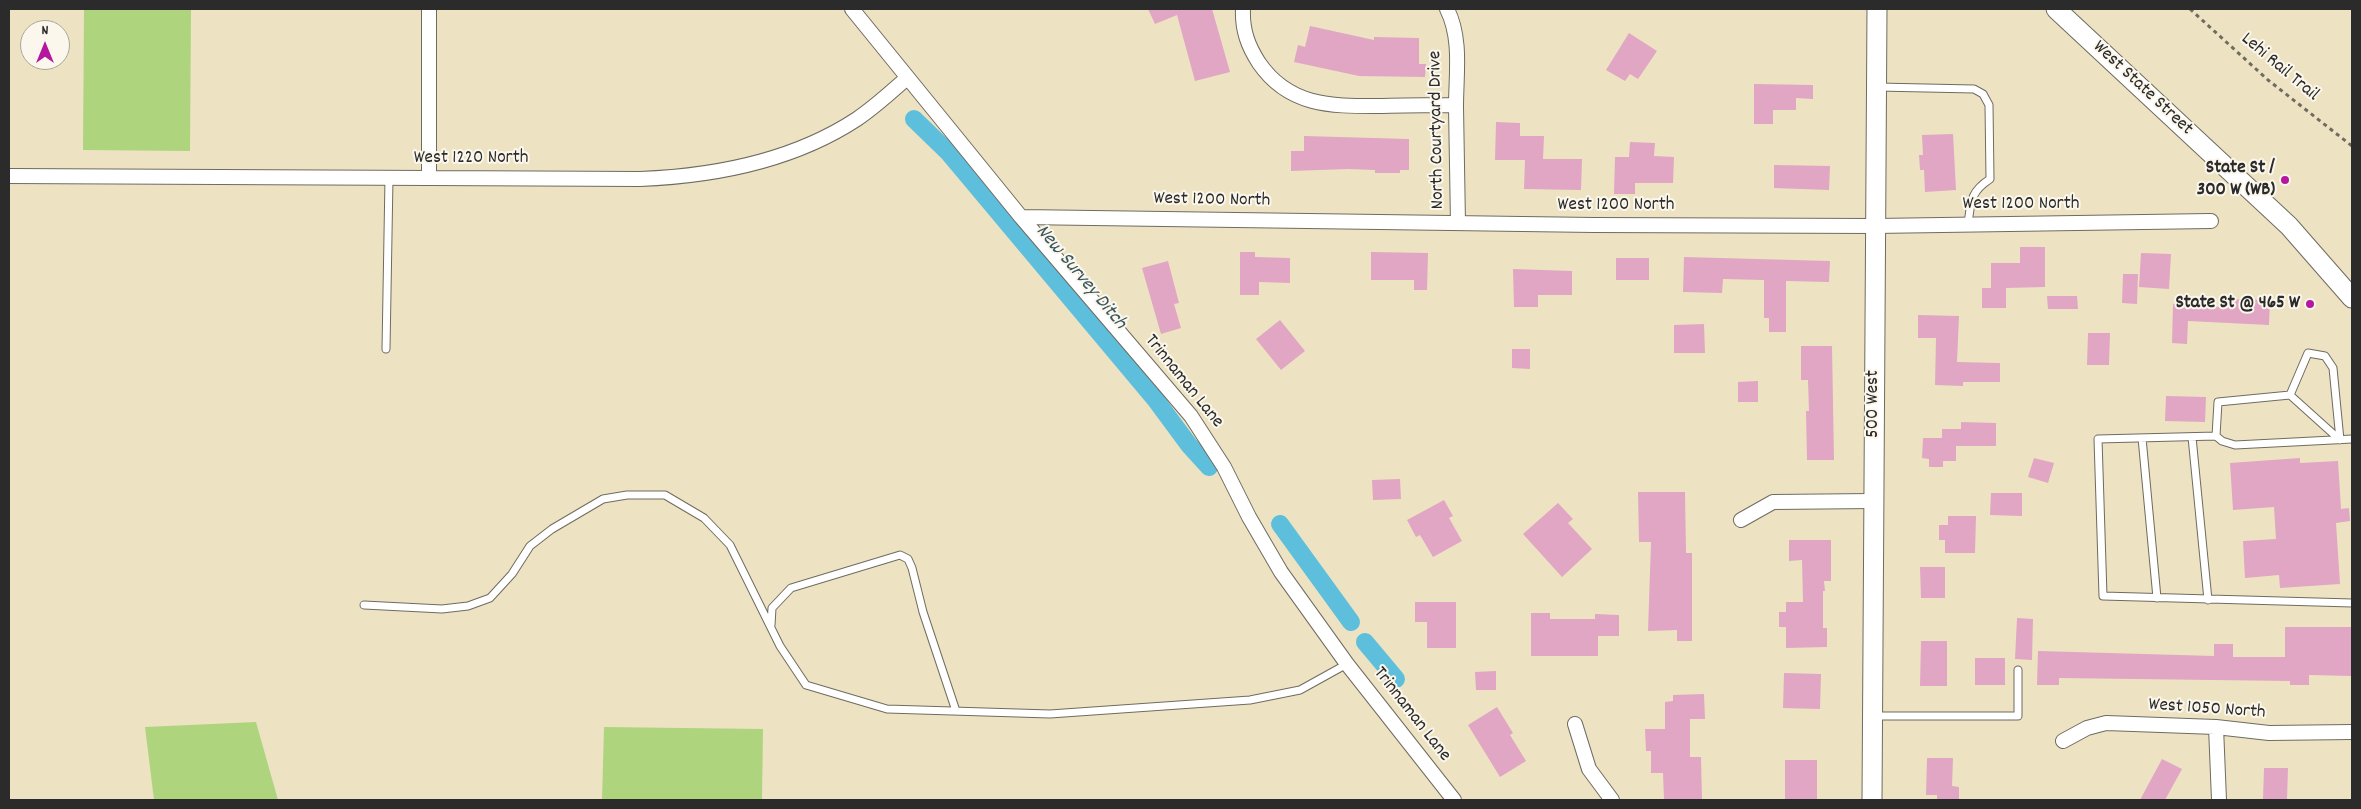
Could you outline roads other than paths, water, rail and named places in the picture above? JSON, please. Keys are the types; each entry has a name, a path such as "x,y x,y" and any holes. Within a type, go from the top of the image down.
{"main road":[{"name":"500 West","path":"1872,800 1877,9"},
{"name":"West State Street","path":"2056,9 2289,226 2352,298"}],"street":[{"path":"429,9 429,178"},
{"name":"Trinnaman Lane","path":"852,9 1021,217 1191,416 1224,467 1249,517 1281,572 1348,664 1454,800"},
{"path":"1243,9 1243,21 1248,46 1265,71 1286,90 1320,104 1343,106 1456,105"},
{"name":"North Courtyard Drive","path":"1447,9 1451,16 1458,54 1456,105 1458,222"},
{"name":"West 1220 North","path":"9,176 640,179 689,177 747,166 824,138 857,119 907,78"},
{"name":"West 1200 North","path":"1021,217 1875,226 2211,222"},
{"path":"1741,520 1773,502 1874,501"},
{"name":"West 1050 North","path":"2063,741 2087,728 2106,723 2216,727 2269,733 2352,732"},
{"path":"1575,724 1589,770 1612,800"},
{"path":"2216,727 2219,800"}],"lane":[{"path":"1876,87 1974,89 1982,94 1989,105 1990,179 1978,187 1972,198 1968,224"},
{"path":"386,348 389,178"},
{"path":"2290,395 2308,353 2325,356 2333,368 2340,440"},
{"path":"2216,436 2218,402 2290,395 2340,440"},
{"path":"2352,439 2235,445 2222,441 2216,436 2098,439 2103,596 2352,603"},
{"path":"2192,437 2208,600"},
{"path":"2142,438 2157,598"},
{"path":"364,605 442,609 468,606 490,598 512,574 530,546 552,529 603,499 627,495 665,495 704,518 730,545 780,646 806,685 842,697 887,708 1050,714 1250,700 1300,690 1348,664"},
{"path":"771,626 772,608 791,588 900,555 908,559 912,568 923,612 956,711"},
{"path":"1872,716 2018,716 2018,670"}],"waterway":[{"name":"New Survey Ditch","path":"914,119 948,152 1155,399 1189,445 1209,467"},
{"name":"New Survey Ditch","path":"1280,524 1351,622"},
{"name":"New Survey Ditch","path":"1365,642 1396,679"}],"place":[{"name":"State St / 300 W (WB)","path":"2285,180"},
{"name":"State St @ 465 W","path":"2310,304"}]}
